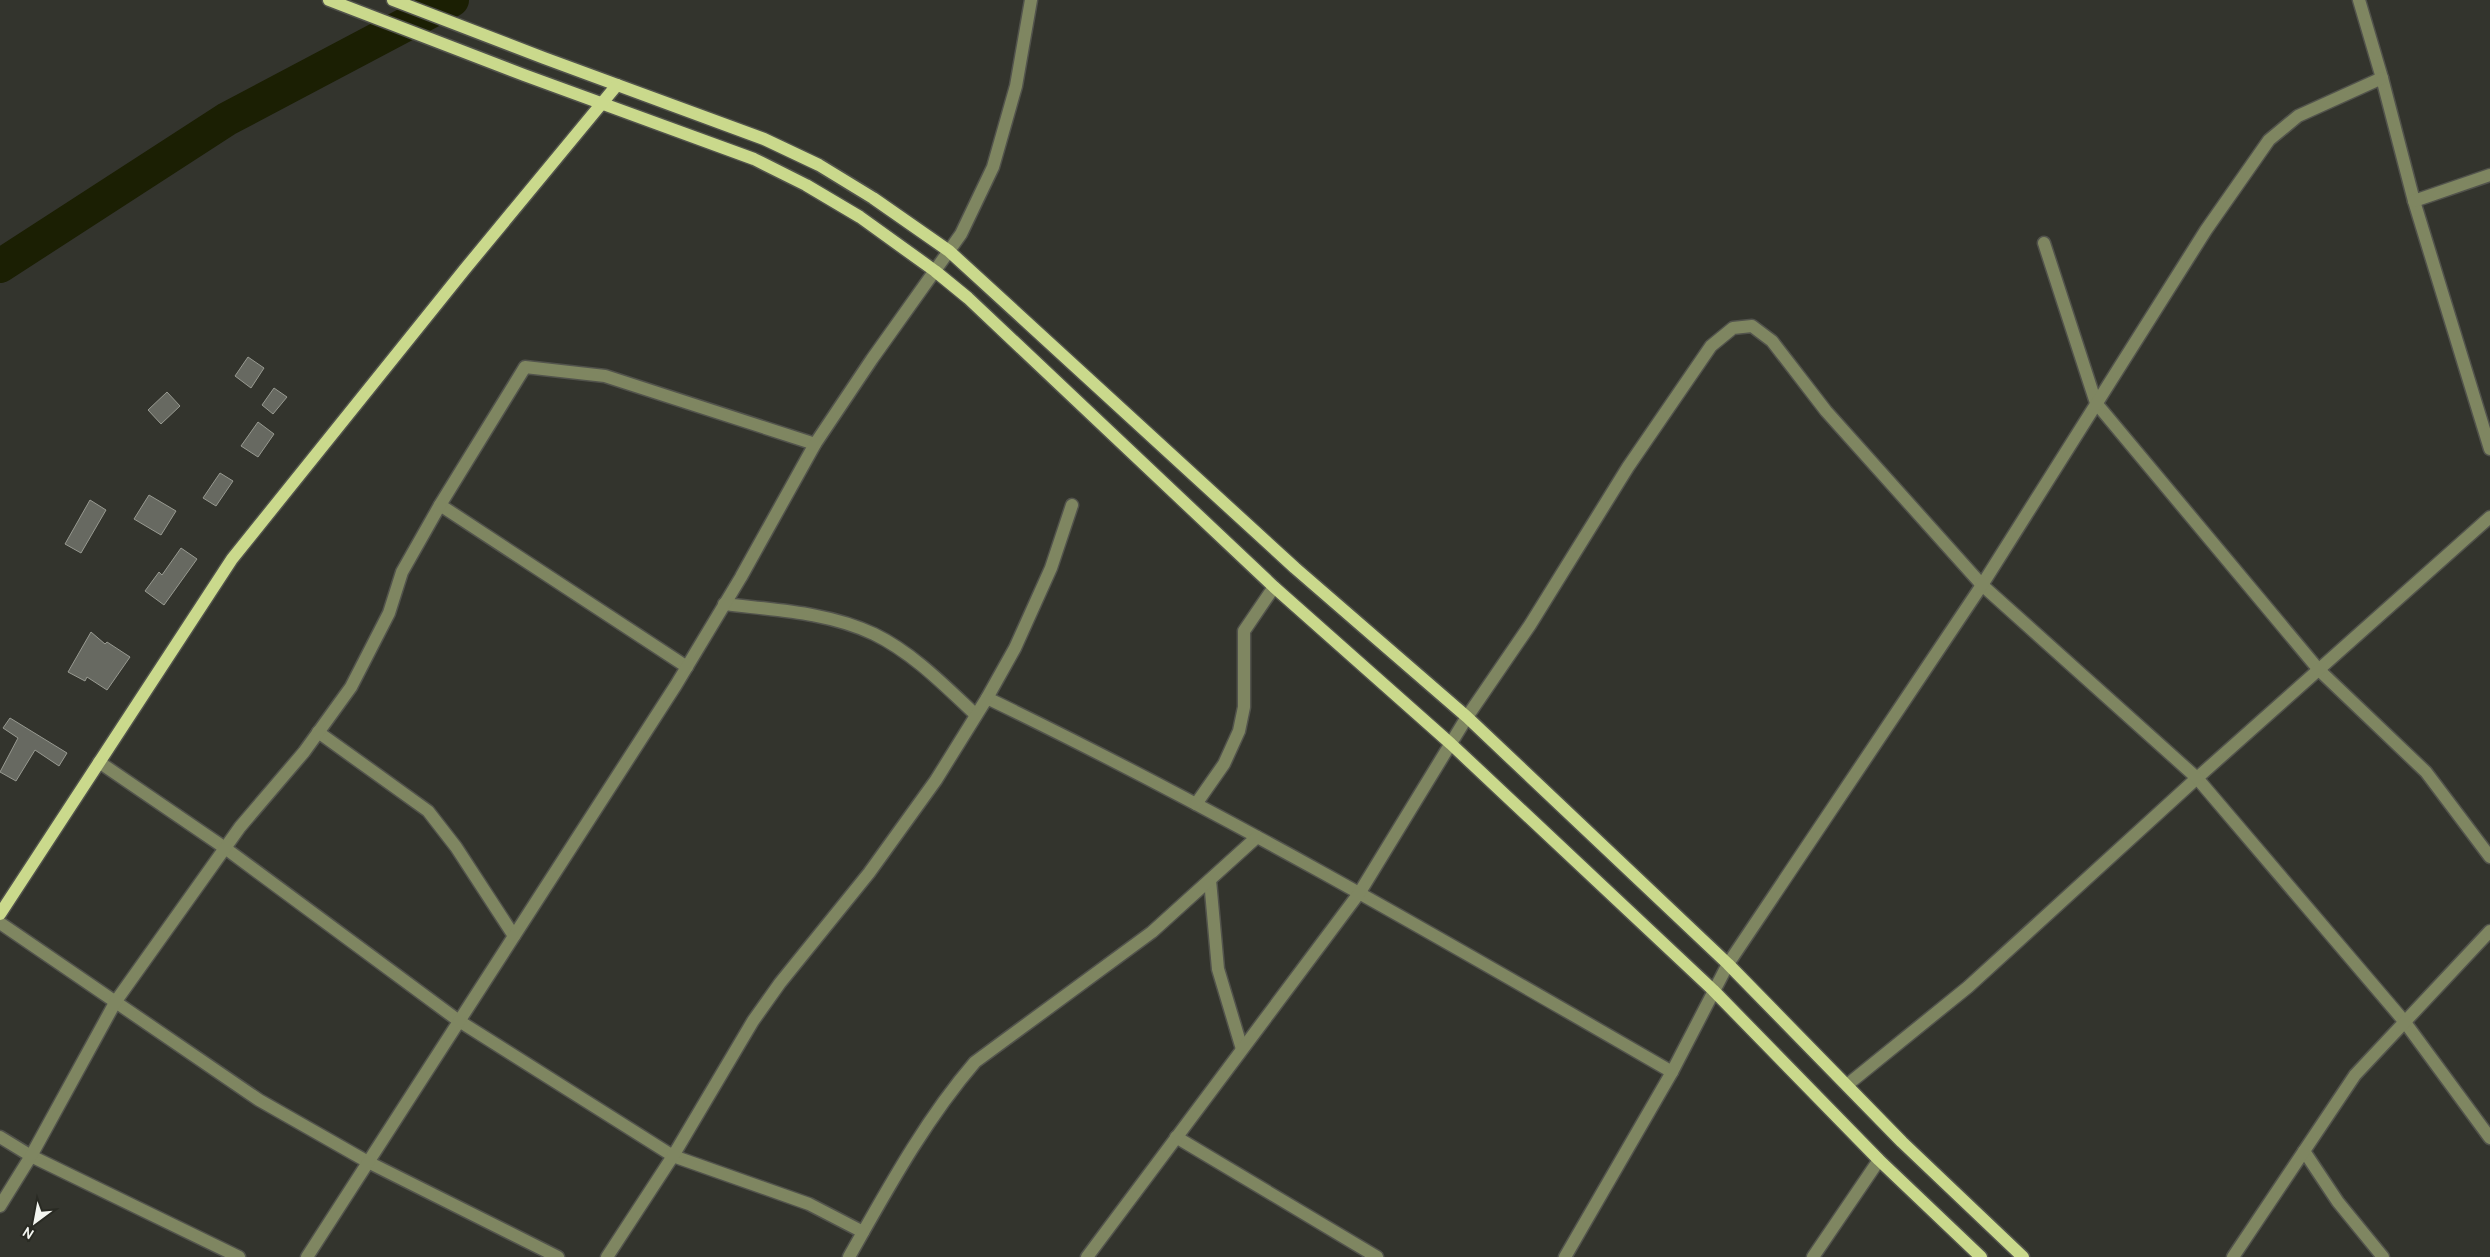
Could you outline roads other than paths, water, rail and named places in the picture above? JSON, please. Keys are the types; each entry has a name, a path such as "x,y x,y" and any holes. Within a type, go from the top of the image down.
{"main road":[{"path":"329,0 524,75 754,159 860,217 935,270 968,298 1274,587 1451,744 1713,990 1879,1160 1981,1257"},
{"path":"393,0 764,139 819,165 873,198 949,250 1295,568 1467,717 1728,964 1902,1142 2023,1257"},
{"path":"0,914 232,558 465,269 617,85"}],"street":[{"path":"307,1257 686,667 815,444 872,359 961,234 993,167 1016,86 1031,0"},
{"path":"2359,0 2382,78 2414,201 2487,433 2490,449"},
{"path":"1565,1257 1672,1072 1728,964 1982,584 2206,230 2268,140 2298,116 2382,78"},
{"path":"2414,201 2490,176"},
{"path":"2044,243 2096,404 2318,670 2426,772 2490,857"},
{"path":"1087,1257 1360,892 1467,717 1530,625 1628,466 1711,346 1733,328 1752,326 1772,341 1826,411 1982,584 2197,778 2404,1021 2490,1138"},
{"path":"0,1206 31,1156 116,1001 225,848 318,732 351,687 389,613 402,572 440,505 525,367 605,376 815,444"},
{"path":"440,505 686,667"},
{"path":"607,1257 673,1156 753,1022 780,983 869,873 936,780 987,698 1015,648 1051,568 1072,505"},
{"path":"1847,1085 1968,987 2197,778 2490,517"},
{"path":"1196,804 1224,764 1239,731 1244,707 1244,631 1274,587"},
{"path":"724,604 821,616 874,634 914,659 976,715"},
{"path":"987,698 1101,753 1360,892 1672,1072"},
{"path":"318,732 428,811 456,847 514,936"},
{"path":"99,762 225,848 459,1021 673,1156 809,1204 863,1232"},
{"path":"849,1257 954,1087 975,1062 1152,932 1257,837"},
{"path":"1210,880 1218,969 1242,1049"},
{"path":"0,923 259,1100 368,1162 558,1257"},
{"path":"2232,1257 2355,1075 2490,931"},
{"path":"0,1137 31,1156 238,1257"},
{"path":"1176,1137 1362,1253 1377,1257"},
{"path":"2304,1151 2338,1202 2383,1257"},
{"path":"1813,1257 1879,1160"}],"waterway":[{"path":"0,266 227,119 452,0"}]}
